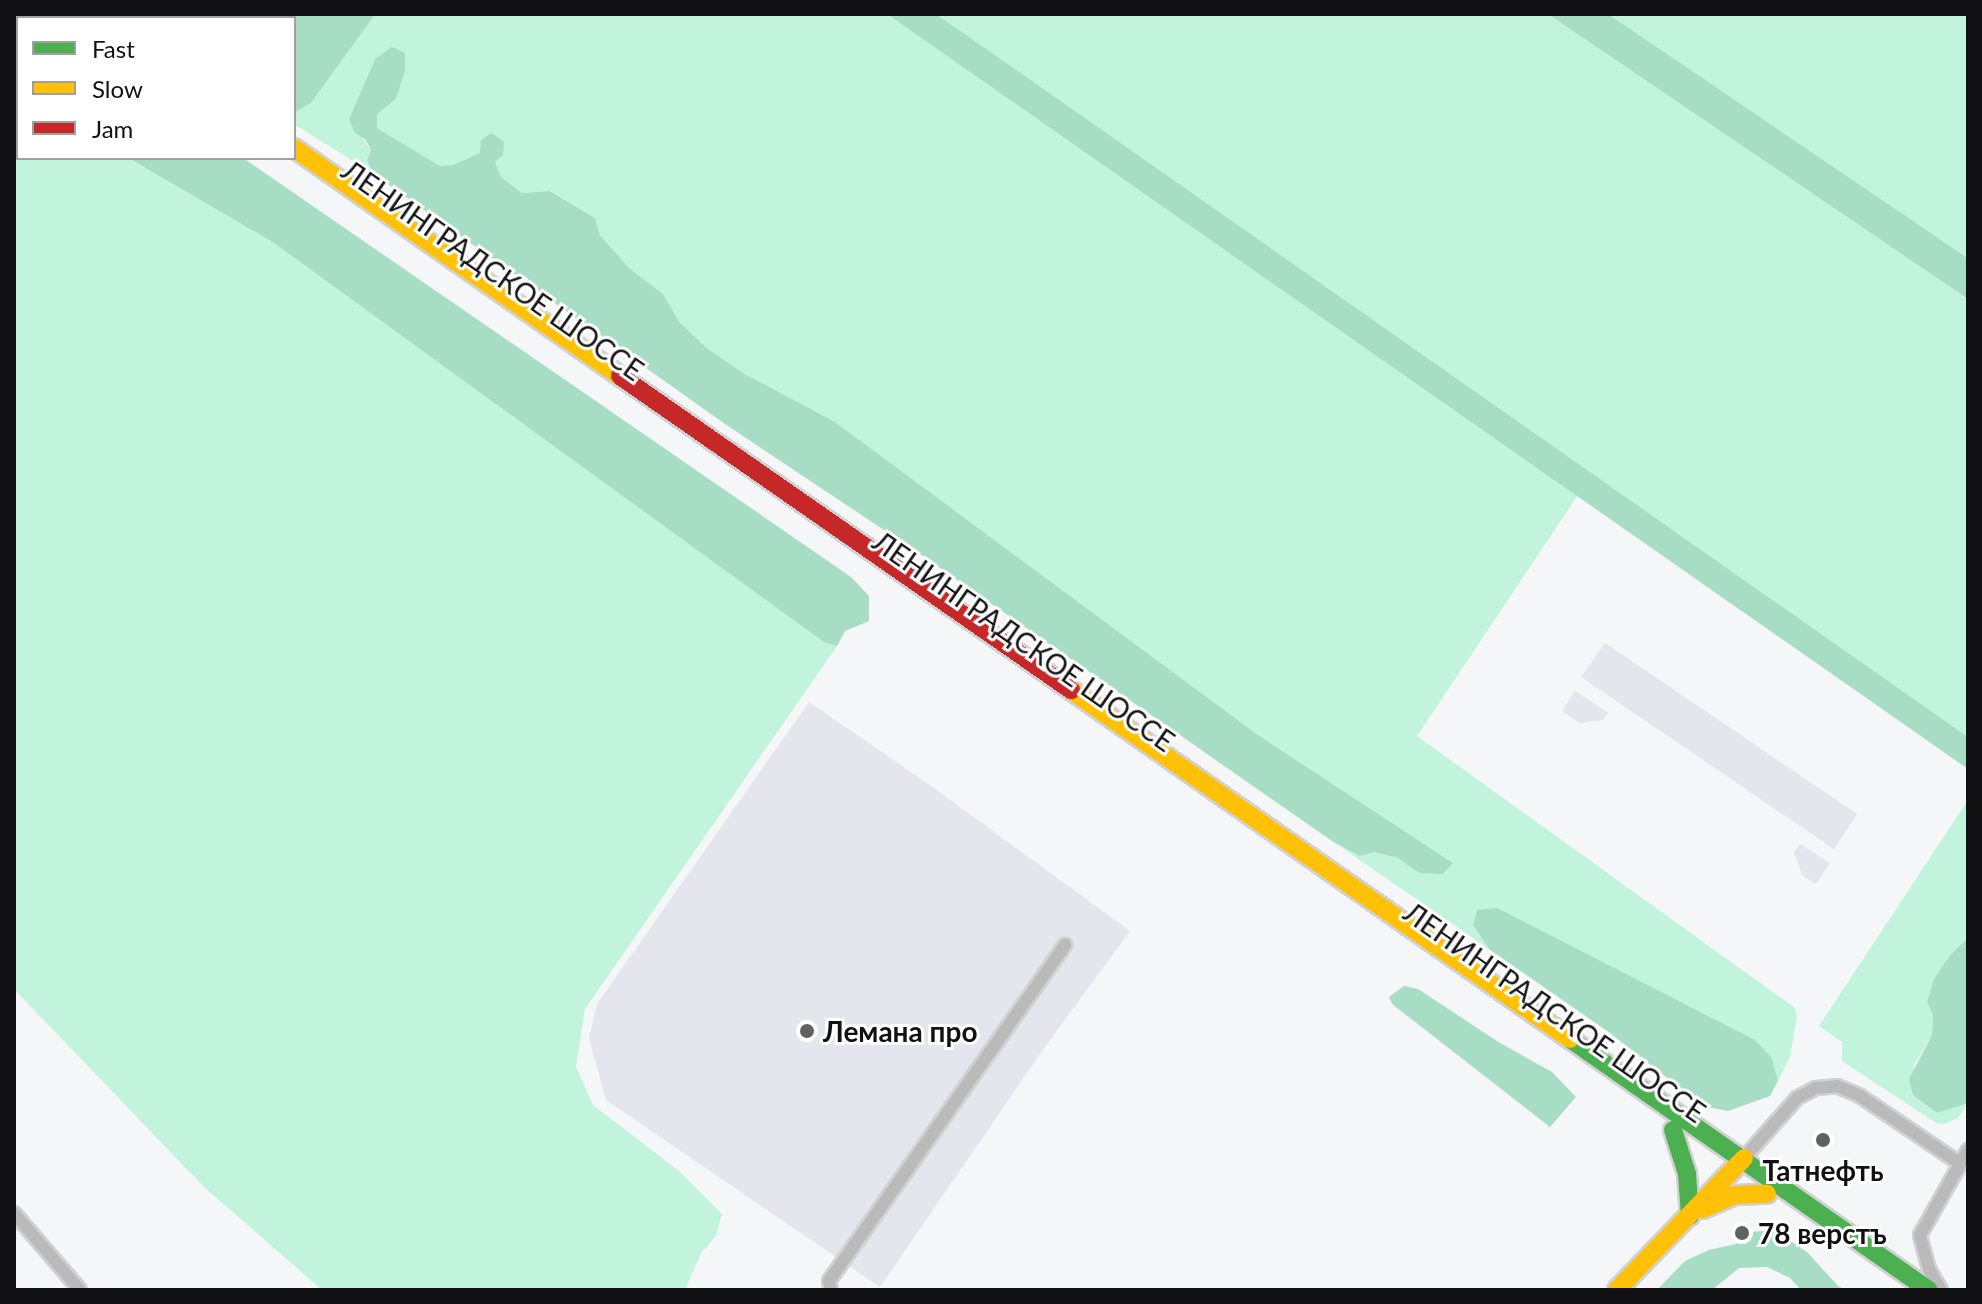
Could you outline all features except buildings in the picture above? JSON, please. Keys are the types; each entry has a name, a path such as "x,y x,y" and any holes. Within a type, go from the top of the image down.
{"main road":[{"name":"ЛЕНИНГРАДСКОЕ ШОССЕ","path":"296,149 1738,1164"},
{"name":"ЛЕНИНГРАДСКОЕ ШОССЕ","path":"286,160 1673,1130 1738,1164"},
{"path":"1673,1130 1687,1174 1690,1216"},
{"path":"1738,1164 1767,1194 1903,1290"},
{"path":"1617,1290 1738,1164"},
{"path":"1738,1164 1929,1290"},
{"path":"1690,1216 1722,1198 1767,1194"}],"street":[{"path":"831,1290 829,1281 1065,945"},
{"path":"1738,1164 1797,1098 1816,1088 1837,1086 1860,1096 1959,1163"},
{"path":"1941,1290 1929,1269 1920,1235 1968,1150"},
{"path":"14,1213 80,1290"}],"shaded area":[{"path":"1605,643 1857,814 1834,849 1581,677"},
{"path":"1575,691 1608,713 1603,720 1580,723 1562,711"},
{"path":"809,702 931,786 1130,931 1042,1051 880,1287 606,1100 589,1038 597,1004"},
{"path":"1800,844 1830,863 1816,884 1803,876 1800,869 1794,852"}],"green space":[{"path":"139,14 403,14 374,16 311,103 296,112 296,16"},
{"path":"887,14 1578,495 1417,736 1795,1008 1797,1017 1790,1057 1778,1081 1772,1058 1754,1040 1477,910 1473,925 1489,949 1332,841 1360,856 1374,852 1398,858 1419,873 1453,863 1258,735 835,422 743,373 708,349 680,323 663,294 629,268 600,235 595,218 551,191 522,193 501,177 495,162 481,153 453,165 440,166 377,128 377,114 396,99 405,71 375,59 349,119 371,150 367,160 372,173 296,125 296,112 311,103 374,16"},
{"path":"887,14 936,14 1055,97 1968,737 1968,769"},
{"path":"936,14 1548,14 1968,299 1968,737"},
{"path":"1548,14 1608,14 1966,257 1968,299"},
{"path":"1608,14 1968,14 1968,258 1939,241"},
{"path":"392,47 405,53 405,71 396,99 377,114 377,128 440,166 453,165 480,153 481,140 492,133 504,142 503,155 495,162 501,177 522,193 550,191 595,218 600,235 629,268 663,294 680,323 708,349 743,373 835,422 1258,735 1453,863 1443,874 1419,873 1398,858 1374,852 1360,856 1332,841 920,554 725,424 372,173 367,160 371,150 366,140 355,133 349,119 375,59"},
{"path":"16,158 130,160 274,243 824,641 837,646 585,1009 576,1067 593,1105 680,1172 722,1214 716,1236 701,1253 685,1290 322,1290 203,1186 14,989"},
{"path":"131,160 246,160 851,577 869,596 869,621 845,631 837,646 824,642 274,243"},
{"path":"1968,800 1968,938 1951,954 1927,1002 1933,1015 1932,1035 1913,1067 1926,1104 1936,1113 1968,1103 1958,1118 1944,1124 1936,1123 1842,1061 1842,1042 1819,1026"},
{"path":"1497,908 1755,1040 1772,1058 1778,1081 1770,1096 1728,1111 1703,1106 1610,1033 1489,949 1473,925 1477,910"},
{"path":"1968,938 1968,1103 1937,1113 1913,1095 1909,1079 1932,1035 1933,1015 1927,1002 1934,979 1951,954"},
{"path":"1404,986 1418,989 1500,1043 1552,1072 1576,1097 1550,1127 1392,1004 1389,997"},
{"path":"1774,1230 1807,1252 1839,1287 1849,1290 1801,1290 1790,1278 1767,1267 1739,1268 1712,1290 1657,1290 1685,1261 1709,1250 1736,1244 1750,1232"}],"traffic: fast":[{"path":"1570,1039 1929,1290"},
{"path":"1673,1130 1687,1174 1690,1216"}],"traffic: slow":[{"path":"296,149 620,376"},
{"path":"1071,690 1570,1039"},
{"path":"1617,1290 1744,1158"},
{"path":"1703,1209 1734,1195 1767,1194"}],"traffic: jam":[{"path":"620,376 1071,690"}],"place":[{"name":"Лемана про","path":"807,1031"},
{"name":"Татнефть","path":"1823,1140"},
{"name":"78 верстъ","path":"1742,1233"}]}
